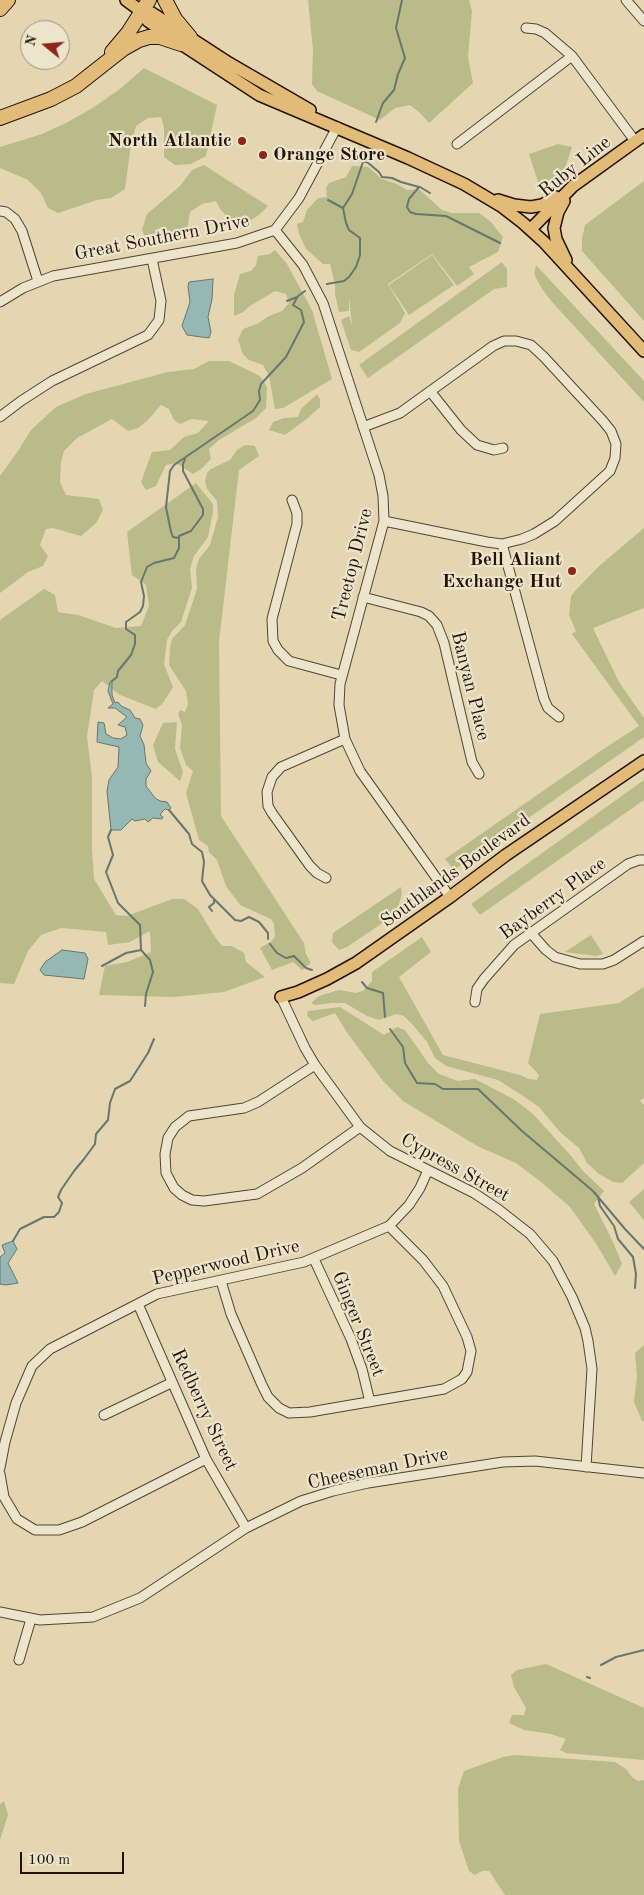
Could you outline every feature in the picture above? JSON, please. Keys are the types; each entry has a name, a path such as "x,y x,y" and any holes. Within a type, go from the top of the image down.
{"highway":[{"path":"0,9 8,0"},
{"path":"165,0 186,41"},
{"path":"92,74 128,33 145,5"},
{"path":"0,118 63,93 92,74 123,49 143,38 160,37 186,41"}],"main road":[{"path":"126,0 145,5 186,41 320,115 337,127 456,180 491,200 531,229 644,351"},
{"name":"Ruby Line","path":"531,229 573,186 640,138"},
{"path":"491,200 499,200 521,207 534,207 550,202 563,191 573,186"},
{"path":"573,186 559,209 554,228 556,239 573,273"},
{"name":"Southlands Boulevard","path":"281,997 298,992 327,979 356,963 450,898 514,850 644,761"}],"street":[{"path":"626,0 644,21"},
{"path":"526,28 536,29 545,33 572,56 640,138"},
{"path":"457,144 572,56"},
{"name":"Great Southern Drive","path":"0,302 23,288 53,276 237,244 276,230 299,198 337,127"},
{"path":"0,211 6,212 15,219 22,232 38,281"},
{"name":"Treetop Drive","path":"276,230 303,265 320,294 364,427 384,496 384,521 341,675 339,705 344,739 360,771 450,898"},
{"path":"0,418 21,401 52,381 148,335 159,320 161,301 152,258"},
{"path":"364,427 391,417 493,346 508,341 521,341 532,346 544,356 602,421 614,437 616,444 616,458 610,471 545,528 522,539 502,544 384,521"},
{"path":"430,391 461,430 476,445 494,450 503,448"},
{"path":"292,500 297,512 297,524 272,619 273,640 281,655 289,661 341,675"},
{"path":"502,544 544,699 548,708 559,717"},
{"name":"Banyan Place","path":"363,597 421,612 429,616 437,625 444,643 472,762 479,774"},
{"path":"326,878 316,873 272,813 268,806 267,792 272,777 281,767 344,739"},
{"name":"Bayberry Place","path":"475,1002 477,989 514,945 628,864 644,860"},
{"path":"530,932 554,957 580,964 603,964 614,960 644,941"},
{"name":"Cypress Street","path":"281,997 315,1065 360,1127 390,1151 498,1208 522,1226 552,1261 566,1284 585,1328 592,1369 586,1466"},
{"path":"315,1065 258,1102 244,1108 189,1116 175,1127 168,1138 166,1154 166,1173 174,1188 192,1200 204,1201 257,1194 302,1168 360,1127"},
{"name":"Pepperwood Drive","path":"0,1468 16,1403 32,1366 50,1348 157,1294 314,1259 388,1226 409,1205 420,1188 428,1170"},
{"path":"221,1281 231,1314 265,1391 273,1404 290,1413 310,1412 444,1389 462,1379 468,1372 471,1351 467,1337 443,1286 422,1260 388,1226"},
{"name":"Ginger Street","path":"314,1259 351,1339 362,1369 370,1402"},
{"name":"Redberry Street","path":"138,1304 206,1459 246,1528"},
{"path":"104,1415 172,1383"},
{"path":"0,1474 4,1497 17,1519 35,1530 59,1530 82,1522 206,1459"},
{"name":"Cheeseman Drive","path":"0,1612 40,1620 93,1618 148,1594 246,1528 301,1501 368,1483 503,1462 535,1461 644,1473"},
{"path":"19,1660 30,1618"}],"green space":[{"path":"308,0 469,0 472,11 468,57 473,83 429,123 410,105 395,108 380,120 317,91 312,84 313,50"},
{"path":"144,68 217,105 206,156 191,164 175,165 164,157 164,128 161,117 148,118 136,126 131,144 125,189 111,198 97,200 58,213 48,208 41,193 28,180 0,168 0,147 42,134 66,123 120,89"},
{"path":"558,144 572,147 565,168 544,185 538,182 529,154"},
{"path":"204,165 268,206 259,215 238,228 220,209 216,201 202,204 190,212 186,236 146,239 142,230 147,214 180,186 192,170"},
{"path":"352,166 368,167 382,179 407,190 419,189 442,210 452,213 479,213 491,222 503,237 498,252 469,267 474,274 457,286 432,254 388,284 405,313 400,323 359,352 351,350 341,320 349,316 352,325 349,297 349,311 339,312 330,264 323,264 306,249 299,234 297,224 303,222 307,210 318,198 327,197 326,188 329,183 346,177"},
{"path":"644,181 644,321 582,251 582,239 585,225"},
{"path":"275,250 287,264 312,310 332,379 283,408 275,409 269,376 263,365 249,360 243,354 238,340 243,329 282,311 289,303 286,294 275,291 234,316 234,295 240,274 251,271 256,265 258,256 270,254"},
{"path":"432,255 454,285 409,315 389,285"},
{"path":"502,262 507,269 507,287 494,289 368,378 359,365"},
{"path":"536,265 644,381 644,402 552,302 534,274"},
{"path":"209,361 229,361 260,376 267,387 266,408 256,418 219,440 209,449 211,459 201,469 193,474 176,463 166,465 156,486 146,490 141,482 152,452 170,450 184,437 198,433 209,421 192,419 180,424 174,420 169,409 161,405 138,428 128,431 112,419 77,438 64,451 61,462 60,482 66,495 99,499 103,510 96,523 81,536 53,528 46,529 40,545 48,556 43,566 28,572 0,593 0,476 31,430 56,407 86,394 168,372 194,369"},
{"path":"317,394 320,399 320,407 308,418 285,435 269,430 273,422 284,418 298,417 301,409"},
{"path":"245,445 255,446 259,456 239,470 219,642 221,816 304,943 306,954 311,963 302,970 293,962 272,970 260,948 272,941 275,936 274,924 271,919 240,905 226,886 217,860 209,852 208,846 199,840 186,793 193,771 186,765 180,748 182,725 178,714 180,710 185,712 188,704 186,691 169,665 172,639 185,625 197,589 196,569 199,559 210,545 218,517 217,501 207,489 205,481 207,473 211,469 230,460 237,450"},
{"path":"196,483 213,504 213,512 208,537 194,556 190,569 192,588 181,622 172,631 167,640 164,664 173,687 163,703 156,709 120,695 102,681 94,690 87,737 92,776 94,879 116,915 127,916 172,899 184,899 198,909 222,946 232,946 244,953 246,962 265,977 224,992 174,997 99,995 105,966 127,962 151,952 150,931 130,942 108,945 106,932 61,928 41,935 28,951 14,984 0,983 0,620 44,589 55,595 58,612 78,615 116,628 141,626 149,606 146,585 132,575 127,532"},
{"path":"644,528 644,608 593,628 619,682 644,718 644,737 454,870 445,859 639,726 572,634 576,631 569,615 571,596 576,590 598,567"},
{"path":"177,722 175,749 183,772 180,781 158,762 153,745 163,723"},
{"path":"644,780 644,800 480,915 471,904"},
{"path":"401,887 402,894 396,914 347,947 339,950 332,942 333,933"},
{"path":"591,935 603,954 596,956 565,952"},
{"path":"422,937 431,952 399,977 443,1055 529,1079 537,1080 539,1075 528,1063 540,1014 619,1003 644,987 644,1098 640,1101 644,1105 644,1163 622,1183 613,1182 599,1174 587,1163 579,1148 560,1132 539,1107 517,1092 498,1080 446,1066 435,1058 427,1042 404,1016 396,1014 379,1020 367,1016 345,1003 315,1005 311,1003 319,996 339,990 356,993 363,991 372,981 372,972"},
{"path":"340,1007 384,1035 397,1027 405,1030 428,1063 439,1074 458,1081 475,1079 515,1100 533,1114 583,1171 604,1191 594,1204 622,1264 615,1276 597,1245 570,1207 541,1182 516,1163 479,1147 403,1101 383,1081 335,1013 313,1021 307,1016 308,1011"},
{"path":"644,1189 644,1220 629,1202"},
{"path":"644,1345 644,1421 642,1421 634,1402 637,1376 635,1353"},
{"path":"546,1664 644,1708 644,1760 566,1753 560,1750 566,1739 551,1734 524,1730 509,1723 512,1715 524,1715 526,1708 514,1687 511,1675 517,1670"},
{"path":"515,1755 615,1762 626,1769 638,1781 644,1780 644,1895 505,1895 489,1871 482,1871 475,1875 469,1871 459,1841 458,1789 464,1771 503,1757"},
{"path":"4,1801 8,1815 0,1840 0,1804"}],"water":[{"path":"213,279 212,299 208,317 211,332 209,338 187,335 182,326 190,302 189,282"},
{"path":"112,681 112,695 115,703 118,702 121,706 130,710 135,718 140,719 143,725 140,736 144,745 146,763 151,771 146,779 146,786 155,798 167,802 171,808 169,810 165,809 162,812 160,815 163,817 162,819 153,818 148,822 145,819 135,821 132,819 121,830 111,830 107,791 109,780 118,767 119,747 97,742 98,722 104,723 106,734 113,738 121,739 127,735 125,727 118,725 127,717 115,708 108,708 113,704 108,691"},
{"path":"62,950 85,953 88,959 84,979 44,975 40,970 45,962"},
{"path":"13,1241 17,1249 8,1263 18,1283 0,1284 0,1257 5,1253 2,1245"}],"waterway":[{"path":"376,122 383,103 394,90 405,58 396,28 402,0"},
{"path":"327,284 344,281 349,277 356,267 360,255 360,238 349,230 343,208 352,194 364,159"},
{"path":"364,162 367,162 382,177 392,178 419,187 409,199 407,207 410,212 446,216 500,243"},
{"path":"420,187 430,193"},
{"path":"328,200 343,208"},
{"path":"179,538 173,537 166,507 170,471 174,465 253,411 260,400 259,391 261,384 286,357 304,322 301,310 293,305 298,296 305,291"},
{"path":"287,301 297,297"},
{"path":"112,681 117,677 118,671 131,655 135,644 135,635 126,629 126,622 140,612 143,606 144,596 141,582 147,567 154,563 174,558 179,548 179,536 191,531 203,515 203,509 183,471 185,459"},
{"path":"169,810 189,834 192,844 202,852 204,862 202,881 210,895 235,920 241,921 249,917 259,922 268,933 268,939"},
{"path":"111,830 108,837 113,855 106,872 118,903 140,925 141,950 150,960 153,972 146,994 145,1006"},
{"path":"212,911 209,907 214,903 214,900"},
{"path":"270,944 277,953 286,958 294,956 306,968 312,970"},
{"path":"102,966 126,953 141,950"},
{"path":"362,982 367,988 383,993 385,1017"},
{"path":"390,1029 403,1047 405,1063 417,1083 435,1084 443,1089 478,1089 522,1131 593,1191 644,1249"},
{"path":"13,1241 20,1229 44,1217 54,1217 59,1212 62,1203 58,1197 61,1190 95,1144 96,1134 108,1120 110,1103 115,1089 130,1081 148,1053 154,1039"},
{"path":"598,1197 600,1206 614,1226 618,1239 633,1257 636,1274 635,1288"},
{"path":"601,1665 616,1657 644,1650"}],"place":[{"name":"North Atlantic","path":"242,141"},
{"name":"Orange Store","path":"263,155"},
{"name":"Bell Aliant Exchange Hut","path":"572,571"}]}
